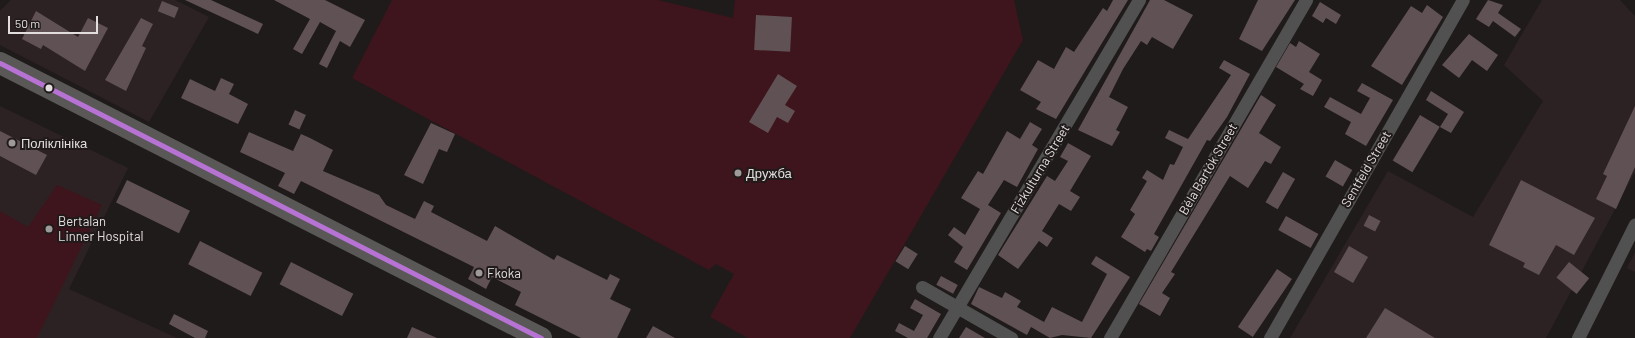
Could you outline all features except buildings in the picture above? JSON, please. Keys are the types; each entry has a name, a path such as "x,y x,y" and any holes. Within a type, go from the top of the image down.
{"highway":[{"path":"0,63 541,338"}],"street":[{"name":"Fizkulturna Street","path":"939,338 1140,0"},
{"name":"Béla Bartók Street","path":"1110,338 1306,0"},
{"name":"Sentfeld Street","path":"1270,338 1463,0"},
{"path":"1578,338 1635,224"},
{"path":"922,287 1011,338"}],"shaded area":[{"path":"11,0 175,0 209,17 149,122 0,45 0,11"},
{"name":"Дружба","path":"392,0 658,0 733,18 735,0 1014,0 1023,40 850,338 748,338 710,317 734,274 716,264 709,270 352,78"},
{"path":"1542,0 1620,0 1635,16 1635,172 1546,338 1290,338 1388,171 1473,217 1543,101 1504,65"},
{"name":"Bertalan Linner Hospital","path":"0,106 128,168 69,289 177,338 0,338"},
{"path":"57,185 102,205 37,338 0,338 0,211 28,227"},
{"path":"1635,252 1635,272 1627,268"}],"transit line":[{"path":"0,63 541,338"}],"place":[{"name":"Поліклініка","path":"12,143"},
{"name":"Дружба","path":"738,173"},
{"name":"Bertalan Linner Hospital","path":"49,229"},
{"name":"Fkoka","path":"479,273"}]}
